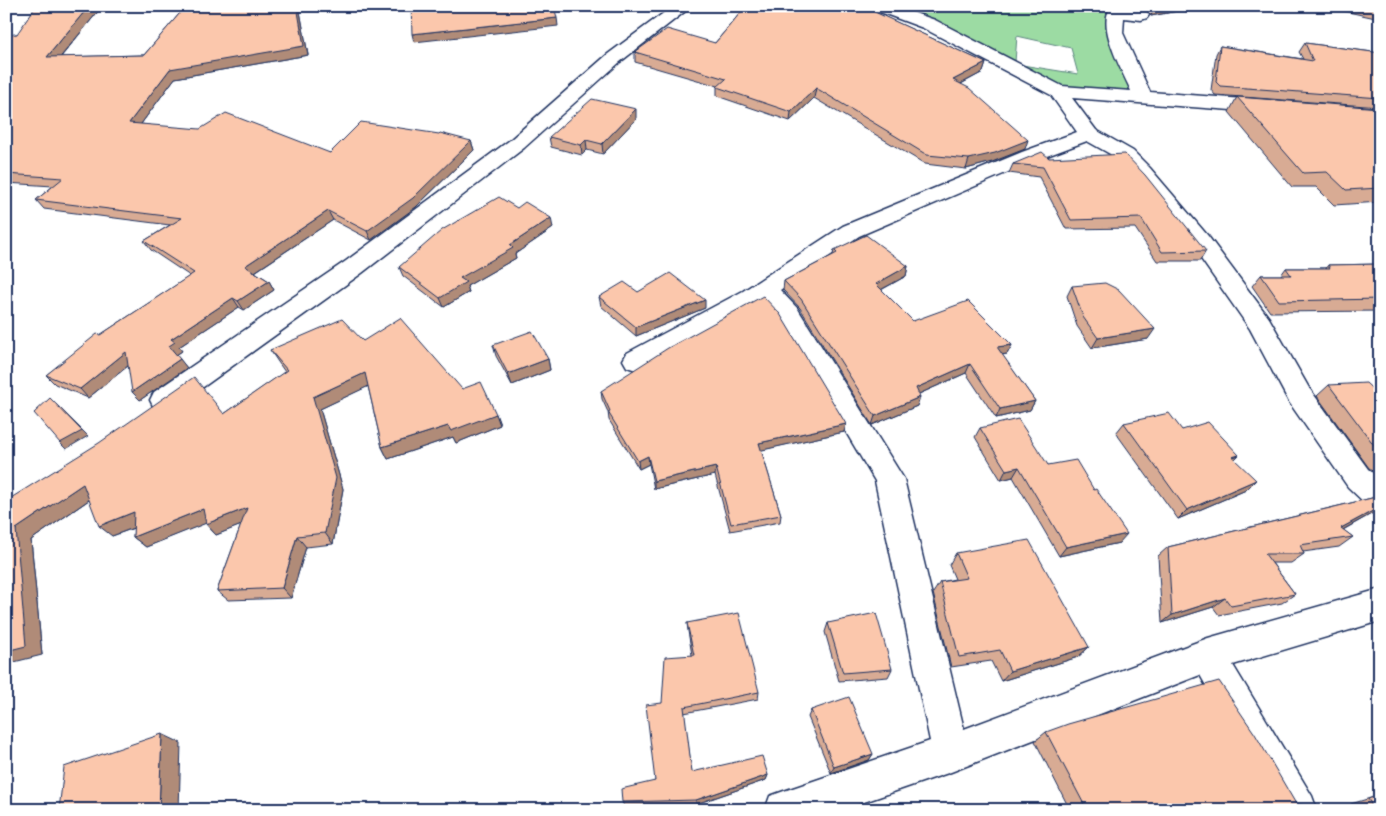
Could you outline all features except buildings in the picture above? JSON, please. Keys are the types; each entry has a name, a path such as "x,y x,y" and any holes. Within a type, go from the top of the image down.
{"street":[{"path":"148,411 354,267 517,144 614,58 684,6"},
{"path":"878,6 938,28 1058,91 1286,108"},
{"path":"1141,15 1116,12 1115,33 1143,97"},
{"path":"1058,91 1089,134 1126,155 1143,172 1200,241 1260,324 1298,395 1358,478 1380,498"},
{"path":"636,360 764,288 851,231 1030,156 1089,134"},
{"path":"764,288 789,315 889,480 951,753"},
{"path":"784,810 951,753 1208,655 1380,605"},
{"path":"1208,655 1298,810"}],"green space":[{"path":"909,6 1136,6 1140,12 1110,10 1133,94 1056,87 1022,65 1078,74 1071,48 1017,36 1015,62 920,17"}]}
